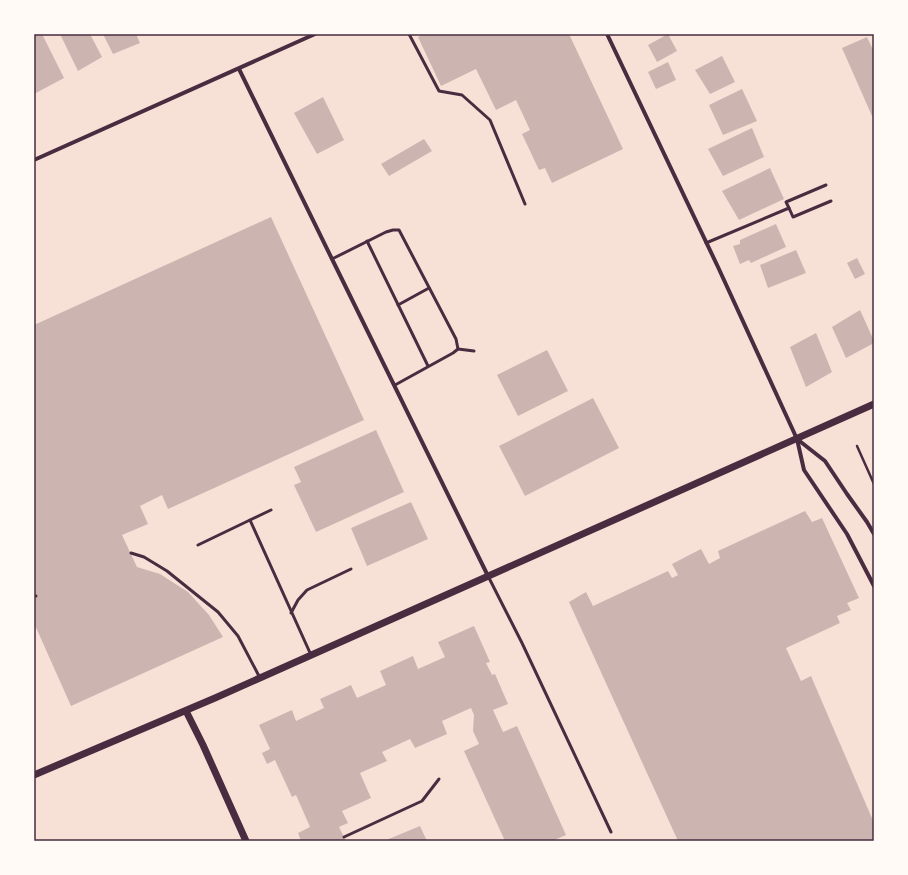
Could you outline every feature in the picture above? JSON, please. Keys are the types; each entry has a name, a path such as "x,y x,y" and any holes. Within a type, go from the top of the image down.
{"street":[{"path":"34,160 315,34"},
{"path":"607,34 797,439 804,470 847,534 873,584"},
{"path":"239,68 488,576"},
{"path":"34,775 186,711 874,404"},
{"path":"797,439 825,461 874,534"},
{"path":"186,711 246,841"}],"lane":[{"path":"409,34 439,91 462,96 490,120 525,204"},
{"path":"826,185 786,202 792,217 831,201"},
{"path":"706,243 788,208"},
{"path":"332,259 386,232 399,230 456,339 458,349"},
{"path":"367,241 428,366"},
{"path":"398,305 429,288"},
{"path":"395,385 458,349 474,351"},
{"path":"198,545 271,510"},
{"path":"250,520 311,655"},
{"path":"131,553 144,557 167,571 218,612 238,636 260,678"},
{"path":"291,613 298,600 307,590 351,569"},
{"path":"488,576 522,643 611,832"},
{"path":"344,837 422,801 439,779"}],"path":[{"path":"857,446 874,484"}],"building":[{"path":"34,34 42,34 64,78 34,94"},
{"path":"60,34 90,34 102,57 78,71"},
{"path":"103,34 136,34 140,43 113,54"},
{"path":"424,34 569,34 623,149 552,183 545,168 539,170 522,134 530,130 516,100 496,110 476,69 441,86 418,37"},
{"path":"668,34 677,51 657,62 648,45"},
{"path":"867,37 874,52 874,116 872,116 842,48"},
{"path":"722,56 735,82 710,94 695,70"},
{"path":"668,62 676,80 656,89 648,72"},
{"path":"742,89 757,121 723,135 709,105"},
{"path":"323,97 344,140 317,154 294,113"},
{"path":"752,128 764,157 723,176 708,149"},
{"path":"424,139 432,151 389,176 381,164"},
{"path":"770,168 784,199 739,220 722,191"},
{"path":"271,217 364,420 168,509 162,495 140,506 148,524 122,535 137,567 160,574 188,592 209,615 223,637 71,706 34,623 34,597 36,596 34,591 34,325"},
{"path":"776,224 786,247 751,263 749,260 740,264 733,246 740,244 740,240"},
{"path":"796,250 806,273 768,288 760,265"},
{"path":"857,258 865,274 855,279 847,263"},
{"path":"860,310 874,343 846,358 832,327"},
{"path":"816,333 832,372 806,387 790,347"},
{"path":"547,350 568,391 518,416 497,375"},
{"path":"593,398 619,448 525,496 499,446"},
{"path":"376,430 404,492 316,532 294,485 301,482 294,467"},
{"path":"411,502 428,539 367,566 351,528"},
{"path":"805,511 812,522 822,518 859,598 847,603 851,610 837,616 840,623 786,648 801,681 811,676 874,823 874,841 678,841 569,602 586,592 593,606 668,571 672,578 678,575 672,564 701,549 709,564 720,558 718,551"},
{"path":"474,626 490,662 486,663 492,675 495,674 508,704 493,710 503,732 517,726 566,835 552,841 505,841 464,751 479,744 473,731 474,715 471,708 442,721 447,734 415,748 410,739 382,752 387,761 360,773 371,798 342,811 348,823 339,827 346,841 301,841 298,833 310,827 296,795 292,797 275,760 267,764 262,753 270,749 259,725 292,710 296,721 324,708 320,699 351,685 357,698 386,685 380,671 413,656 418,669 445,657 438,642"},
{"path":"420,826 427,841 384,841"}]}
